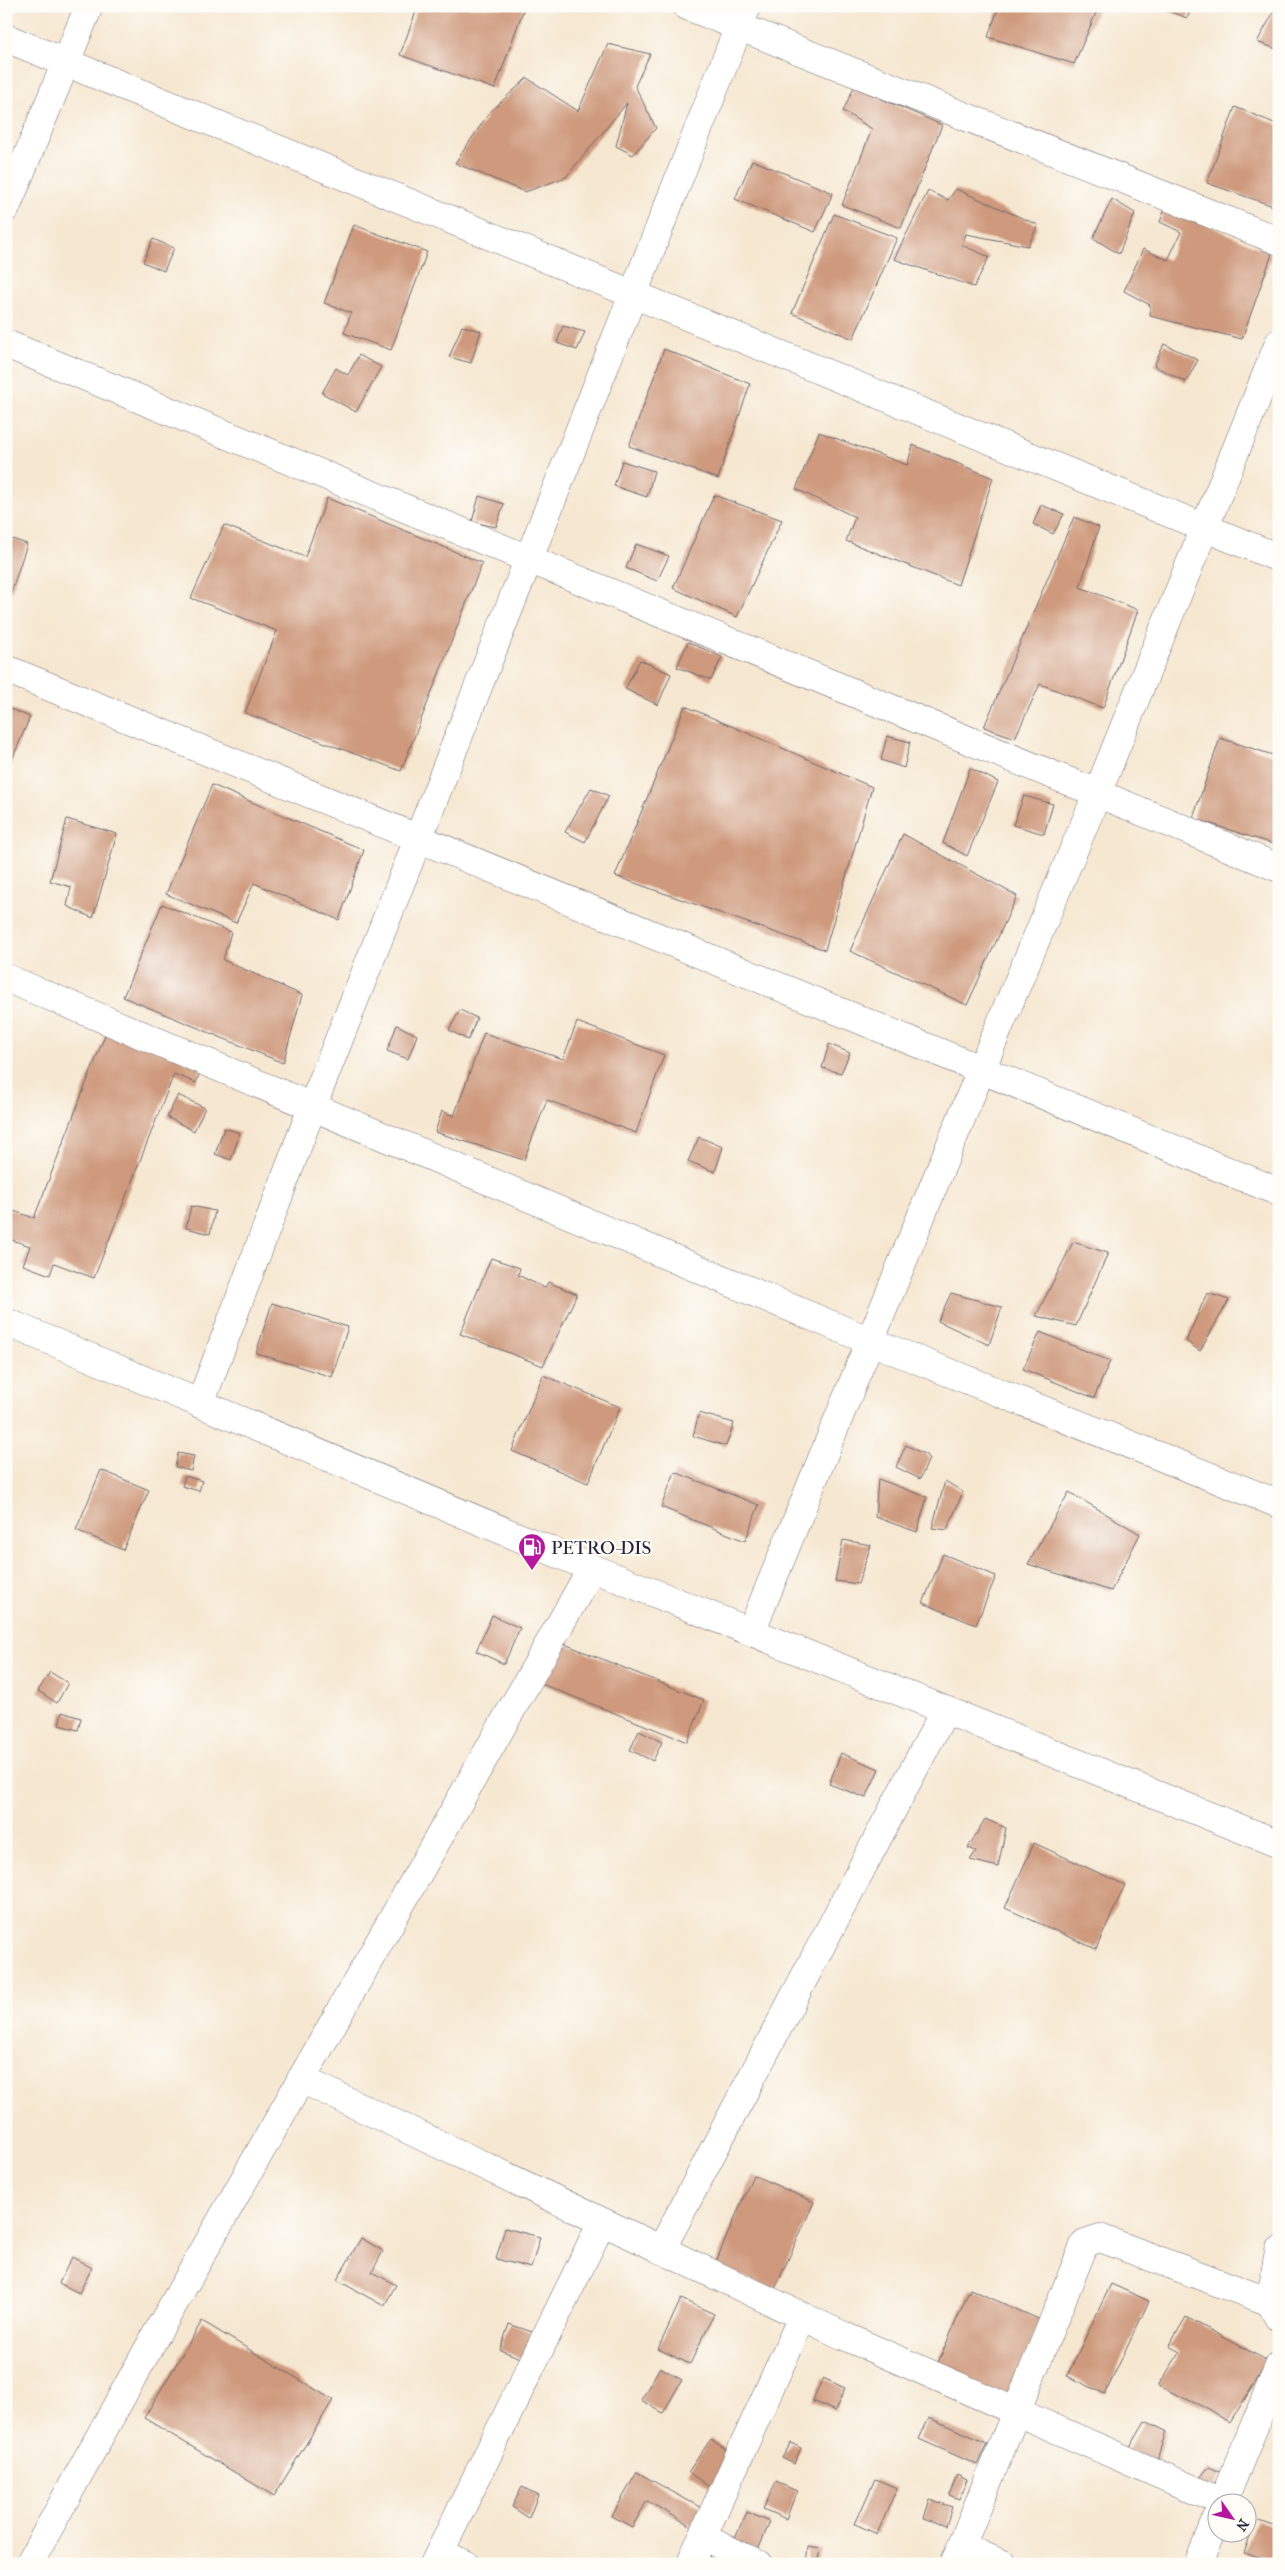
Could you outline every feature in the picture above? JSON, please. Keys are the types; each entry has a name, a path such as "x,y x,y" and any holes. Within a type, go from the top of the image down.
{"street":[{"path":"6,208 89,6"},
{"path":"688,6 743,17 1279,241"},
{"path":"200,1404 313,1105 743,17"},
{"path":"6,38 1279,558"},
{"path":"751,1632 981,1070 1098,792 1279,343"},
{"path":"6,344 1279,868"},
{"path":"6,669 1279,1192"},
{"path":"6,978 313,1105 870,1341 1279,1504"},
{"path":"6,1322 592,1568 1279,1844"},
{"path":"29,2564 301,2079 592,1568"},
{"path":"661,2250 945,1710"},
{"path":"301,2079 802,2317 1016,2413 1208,2496"},
{"path":"465,2564 437,2558 602,2222"},
{"path":"1002,2564 958,2555 1085,2243 1100,2238 1274,2310 1279,2251"},
{"path":"690,2564 802,2317"},
{"path":"1226,2492 1279,2366"},
{"path":"702,2537 758,2564"},
{"path":"1198,2564 1208,2540"}],"building":[{"path":"418,6 524,8 495,89 400,55"},
{"path":"999,6 1099,6 1074,64 988,37"},
{"path":"1155,6 1193,6 1187,18"},
{"path":"1277,6 1279,6 1279,50 1257,42"},
{"path":"608,44 650,54 635,86 656,128 633,155 616,146 627,103 566,177 525,192 455,163 489,113 527,78 578,111"},
{"path":"854,87 942,125 901,228 842,205 872,129 843,111"},
{"path":"1235,107 1279,125 1279,208 1207,183"},
{"path":"752,160 833,193 815,232 735,199"},
{"path":"956,189 1038,225 1028,246 966,234 962,245 989,257 974,287 894,259 928,191 948,200"},
{"path":"1112,199 1135,213 1119,254 1093,238"},
{"path":"1166,206 1272,254 1242,339 1150,316 1150,305 1124,291 1143,249 1168,260 1181,232 1160,222"},
{"path":"834,214 897,238 853,339 792,313"},
{"path":"354,225 427,252 391,350 344,333 351,313 324,303"},
{"path":"153,239 174,248 164,271 143,262"},
{"path":"462,326 481,331 471,363 449,357"},
{"path":"563,326 585,332 577,350 557,343"},
{"path":"1164,344 1198,360 1186,382 1154,366"},
{"path":"664,349 750,384 718,479 629,446"},
{"path":"359,355 381,367 356,412 322,393 336,368 348,375"},
{"path":"819,432 907,465 913,445 993,478 958,585 846,541 855,517 796,489"},
{"path":"622,461 654,471 647,497 614,486"},
{"path":"714,495 782,520 737,617 673,588"},
{"path":"479,496 504,504 496,527 472,522"},
{"path":"327,498 482,563 401,771 245,713 277,631 191,598 224,525 305,557"},
{"path":"1041,505 1064,514 1053,534 1033,524"},
{"path":"1074,517 1099,527 1080,587 1138,610 1103,708 1040,684 1015,738 984,727"},
{"path":"6,537 27,544 7,605 6,604"},
{"path":"636,544 669,556 657,581 626,568"},
{"path":"688,642 722,657 711,680 677,667"},
{"path":"640,660 671,674 658,705 625,689"},
{"path":"685,706 872,787 825,950 615,876"},
{"path":"6,707 30,717 6,774"},
{"path":"887,736 910,742 904,768 881,760"},
{"path":"1220,738 1279,757 1279,846 1193,818"},
{"path":"970,768 998,782 967,856 943,843"},
{"path":"212,785 364,850 339,920 254,883 236,923 166,894"},
{"path":"591,788 609,796 585,842 565,832"},
{"path":"1024,796 1053,804 1044,834 1013,825"},
{"path":"67,819 117,834 93,918 67,906 71,887 50,881"},
{"path":"903,834 1017,896 967,1005 850,951"},
{"path":"162,904 231,932 223,960 302,995 283,1063 123,997"},
{"path":"460,1010 477,1018 468,1040 449,1030"},
{"path":"577,1022 664,1055 636,1133 547,1100 524,1160 435,1132 442,1111 454,1116 484,1033 563,1059"},
{"path":"397,1025 417,1035 408,1059 387,1051"},
{"path":"108,1027 203,1063 196,1083 174,1074 94,1278 54,1263 50,1275 23,1265 30,1246 6,1238 6,1212 8,1209 34,1218"},
{"path":"829,1044 850,1053 841,1073 822,1068"},
{"path":"178,1095 205,1108 194,1131 167,1117"},
{"path":"224,1128 240,1133 231,1160 215,1154"},
{"path":"699,1137 723,1147 715,1172 688,1161"},
{"path":"191,1206 215,1211 210,1234 186,1228"},
{"path":"1073,1242 1108,1253 1076,1326 1036,1316"},
{"path":"491,1258 520,1268 518,1275 545,1288 548,1282 577,1294 543,1366 460,1334"},
{"path":"951,1293 1002,1307 989,1345 938,1321"},
{"path":"1207,1293 1229,1300 1200,1351 1186,1341"},
{"path":"272,1303 348,1327 332,1377 256,1353"},
{"path":"1040,1332 1110,1361 1094,1398 1023,1369"},
{"path":"543,1375 620,1407 588,1483 512,1451"},
{"path":"699,1413 734,1423 726,1446 693,1436"},
{"path":"906,1445 926,1455 929,1459 920,1479 896,1467"},
{"path":"178,1453 194,1456 191,1471 175,1467"},
{"path":"101,1470 149,1490 123,1550 76,1530"},
{"path":"675,1472 759,1505 745,1541 661,1507"},
{"path":"185,1476 202,1481 199,1491 182,1486"},
{"path":"878,1479 927,1497 917,1532 875,1517"},
{"path":"945,1481 963,1492 947,1530 932,1528"},
{"path":"1069,1492 1140,1534 1111,1591 1028,1564"},
{"path":"843,1540 871,1545 858,1584 835,1581"},
{"path":"943,1554 996,1576 976,1625 923,1603"},
{"path":"492,1615 520,1628 504,1664 476,1651"},
{"path":"557,1641 704,1700 687,1742 539,1683"},
{"path":"50,1672 68,1683 57,1703 38,1691"},
{"path":"62,1712 81,1718 78,1730 59,1725"},
{"path":"639,1731 662,1742 653,1761 630,1750"},
{"path":"841,1753 879,1769 866,1798 829,1784"},
{"path":"985,1819 1006,1828 998,1867 970,1860 976,1851 968,1848"},
{"path":"1034,1843 1125,1885 1096,1949 1005,1908"},
{"path":"753,2175 814,2202 774,2291 715,2264"},
{"path":"505,2228 540,2237 531,2268 496,2259"},
{"path":"361,2238 383,2251 372,2272 396,2285 384,2306 337,2280"},
{"path":"72,2257 92,2268 79,2293 59,2283"},
{"path":"1111,2284 1149,2301 1105,2394 1067,2376"},
{"path":"970,2289 1041,2320 1007,2398 936,2367"},
{"path":"681,2299 714,2314 690,2364 658,2349"},
{"path":"1186,2317 1268,2361 1230,2423 1208,2409 1158,2386 1180,2352 1169,2346"},
{"path":"202,2321 333,2400 274,2496 144,2418"},
{"path":"509,2324 535,2333 526,2360 500,2350"},
{"path":"660,2367 682,2380 663,2413 641,2400"},
{"path":"823,2378 845,2388 835,2411 812,2401"},
{"path":"929,2418 987,2443 977,2465 919,2439"},
{"path":"1145,2421 1166,2431 1156,2463 1128,2450"},
{"path":"711,2439 734,2455 711,2488 688,2472"},
{"path":"791,2443 801,2448 794,2464 782,2458"},
{"path":"1209,2466 1223,2472 1210,2491 1197,2482"},
{"path":"637,2472 705,2510 695,2528 647,2501 632,2527 612,2516"},
{"path":"957,2475 967,2480 959,2499 949,2495"},
{"path":"875,2479 897,2488 877,2534 855,2524"},
{"path":"776,2482 797,2491 786,2519 763,2509"},
{"path":"522,2487 538,2495 529,2518 512,2507"},
{"path":"930,2499 952,2507 946,2526 924,2518"},
{"path":"747,2512 770,2522 756,2555 732,2545"},
{"path":"1258,2520 1279,2528 1279,2550 1274,2563 1244,2552 1248,2542 1258,2542"},
{"path":"808,2547 820,2549 817,2564 806,2564"}],"place":[{"name":"PETRO-DIS","path":"532,1571"}]}
